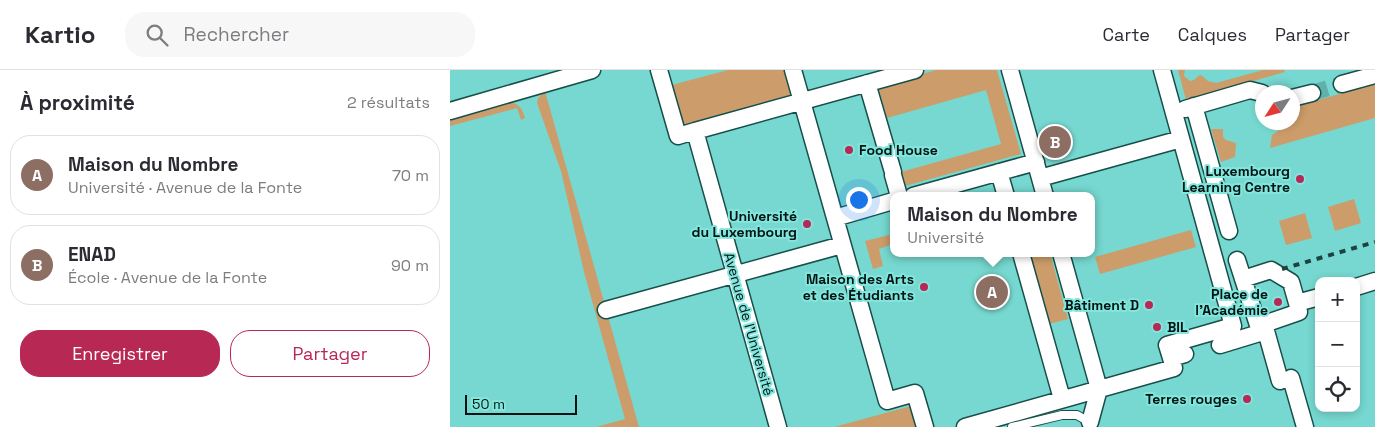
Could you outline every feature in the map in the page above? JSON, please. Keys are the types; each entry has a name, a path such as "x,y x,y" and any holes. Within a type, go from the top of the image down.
{"street":[{"path":"450,112 592,70"},
{"path":"793,70 887,401 915,393 924,427"},
{"path":"663,71 678,136 915,70"},
{"path":"1010,70 1044,192"},
{"path":"1162,70 1233,325"},
{"path":"1342,84 1375,75"},
{"path":"867,83 898,192"},
{"path":"1173,112 1250,90 1255,91"},
{"path":"1300,96 1312,93"},
{"path":"1194,106 1229,231"},
{"name":"Avenue de l'Université","path":"695,132 778,427"},
{"path":"1040,178 1181,139"},
{"path":"927,192 1036,162"},
{"path":"999,172 1005,192"},
{"path":"835,218 890,202"},
{"path":"606,310 842,245"},
{"path":"1023,257 1040,335 1062,399"},
{"path":"1062,257 1104,387 1090,425"},
{"path":"1237,260 1243,279 1305,427"},
{"path":"1220,344 1262,325 1299,312 1291,282 1271,270 1243,279"},
{"path":"1360,285 1375,281"},
{"path":"1297,303 1315,298"},
{"path":"965,427 1174,368 1178,356 1167,345 1233,325 1262,325"}],"lane":[{"path":"1012,427 1062,415 1077,415 1090,425"}],"shaded area":[{"path":"728,70 788,70 795,96 680,127 668,86"},
{"path":"936,70 997,70 1021,154 905,186 901,172 1001,144 986,90 887,118 878,86"},
{"path":"1178,70 1185,70 1184,76 1190,81 1201,75 1208,81 1216,83 1263,70 1284,70 1285,72 1186,100"},
{"path":"1375,84 1375,118 1270,148 1272,135 1280,130 1300,130 1300,105"},
{"path":"545,91 639,427 596,427 625,419 584,272 561,171 537,103 538,98"},
{"path":"511,102 517,104 525,118 521,120 517,108 450,126 450,120"},
{"path":"1211,129 1223,129 1223,137 1236,143 1235,157 1221,162"},
{"path":"1354,199 1361,223 1335,231 1328,207"},
{"path":"1305,213 1312,238 1286,245 1279,221"},
{"path":"1191,230 1196,247 1100,274 1095,257"},
{"path":"890,235 890,245 879,249 883,266 873,269 865,241"},
{"path":"1030,257 1051,257 1068,319 1049,324"},
{"path":"911,406 917,427 834,427"}],"tunnel":[{"path":"1312,93 1342,84"}],"railway":[{"path":"1282,269 1375,242"}],"place":[{"name":"ENAD","path":"1055,142"},
{"name":"Food House","path":"849,150"},
{"name":"Luxembourg Learning Centre","path":"1300,179"},
{"name":"Université du Luxembourg","path":"807,224"},
{"name":"Maison des Arts et des Étudiants","path":"924,287"},
{"name":"Maison du Nombre","path":"992,292"},
{"name":"Place de l'Académie","path":"1278,302"},
{"name":"Bâtiment D","path":"1149,305"},
{"name":"BIL","path":"1157,327"},
{"name":"Terres rouges","path":"1247,399"}]}
